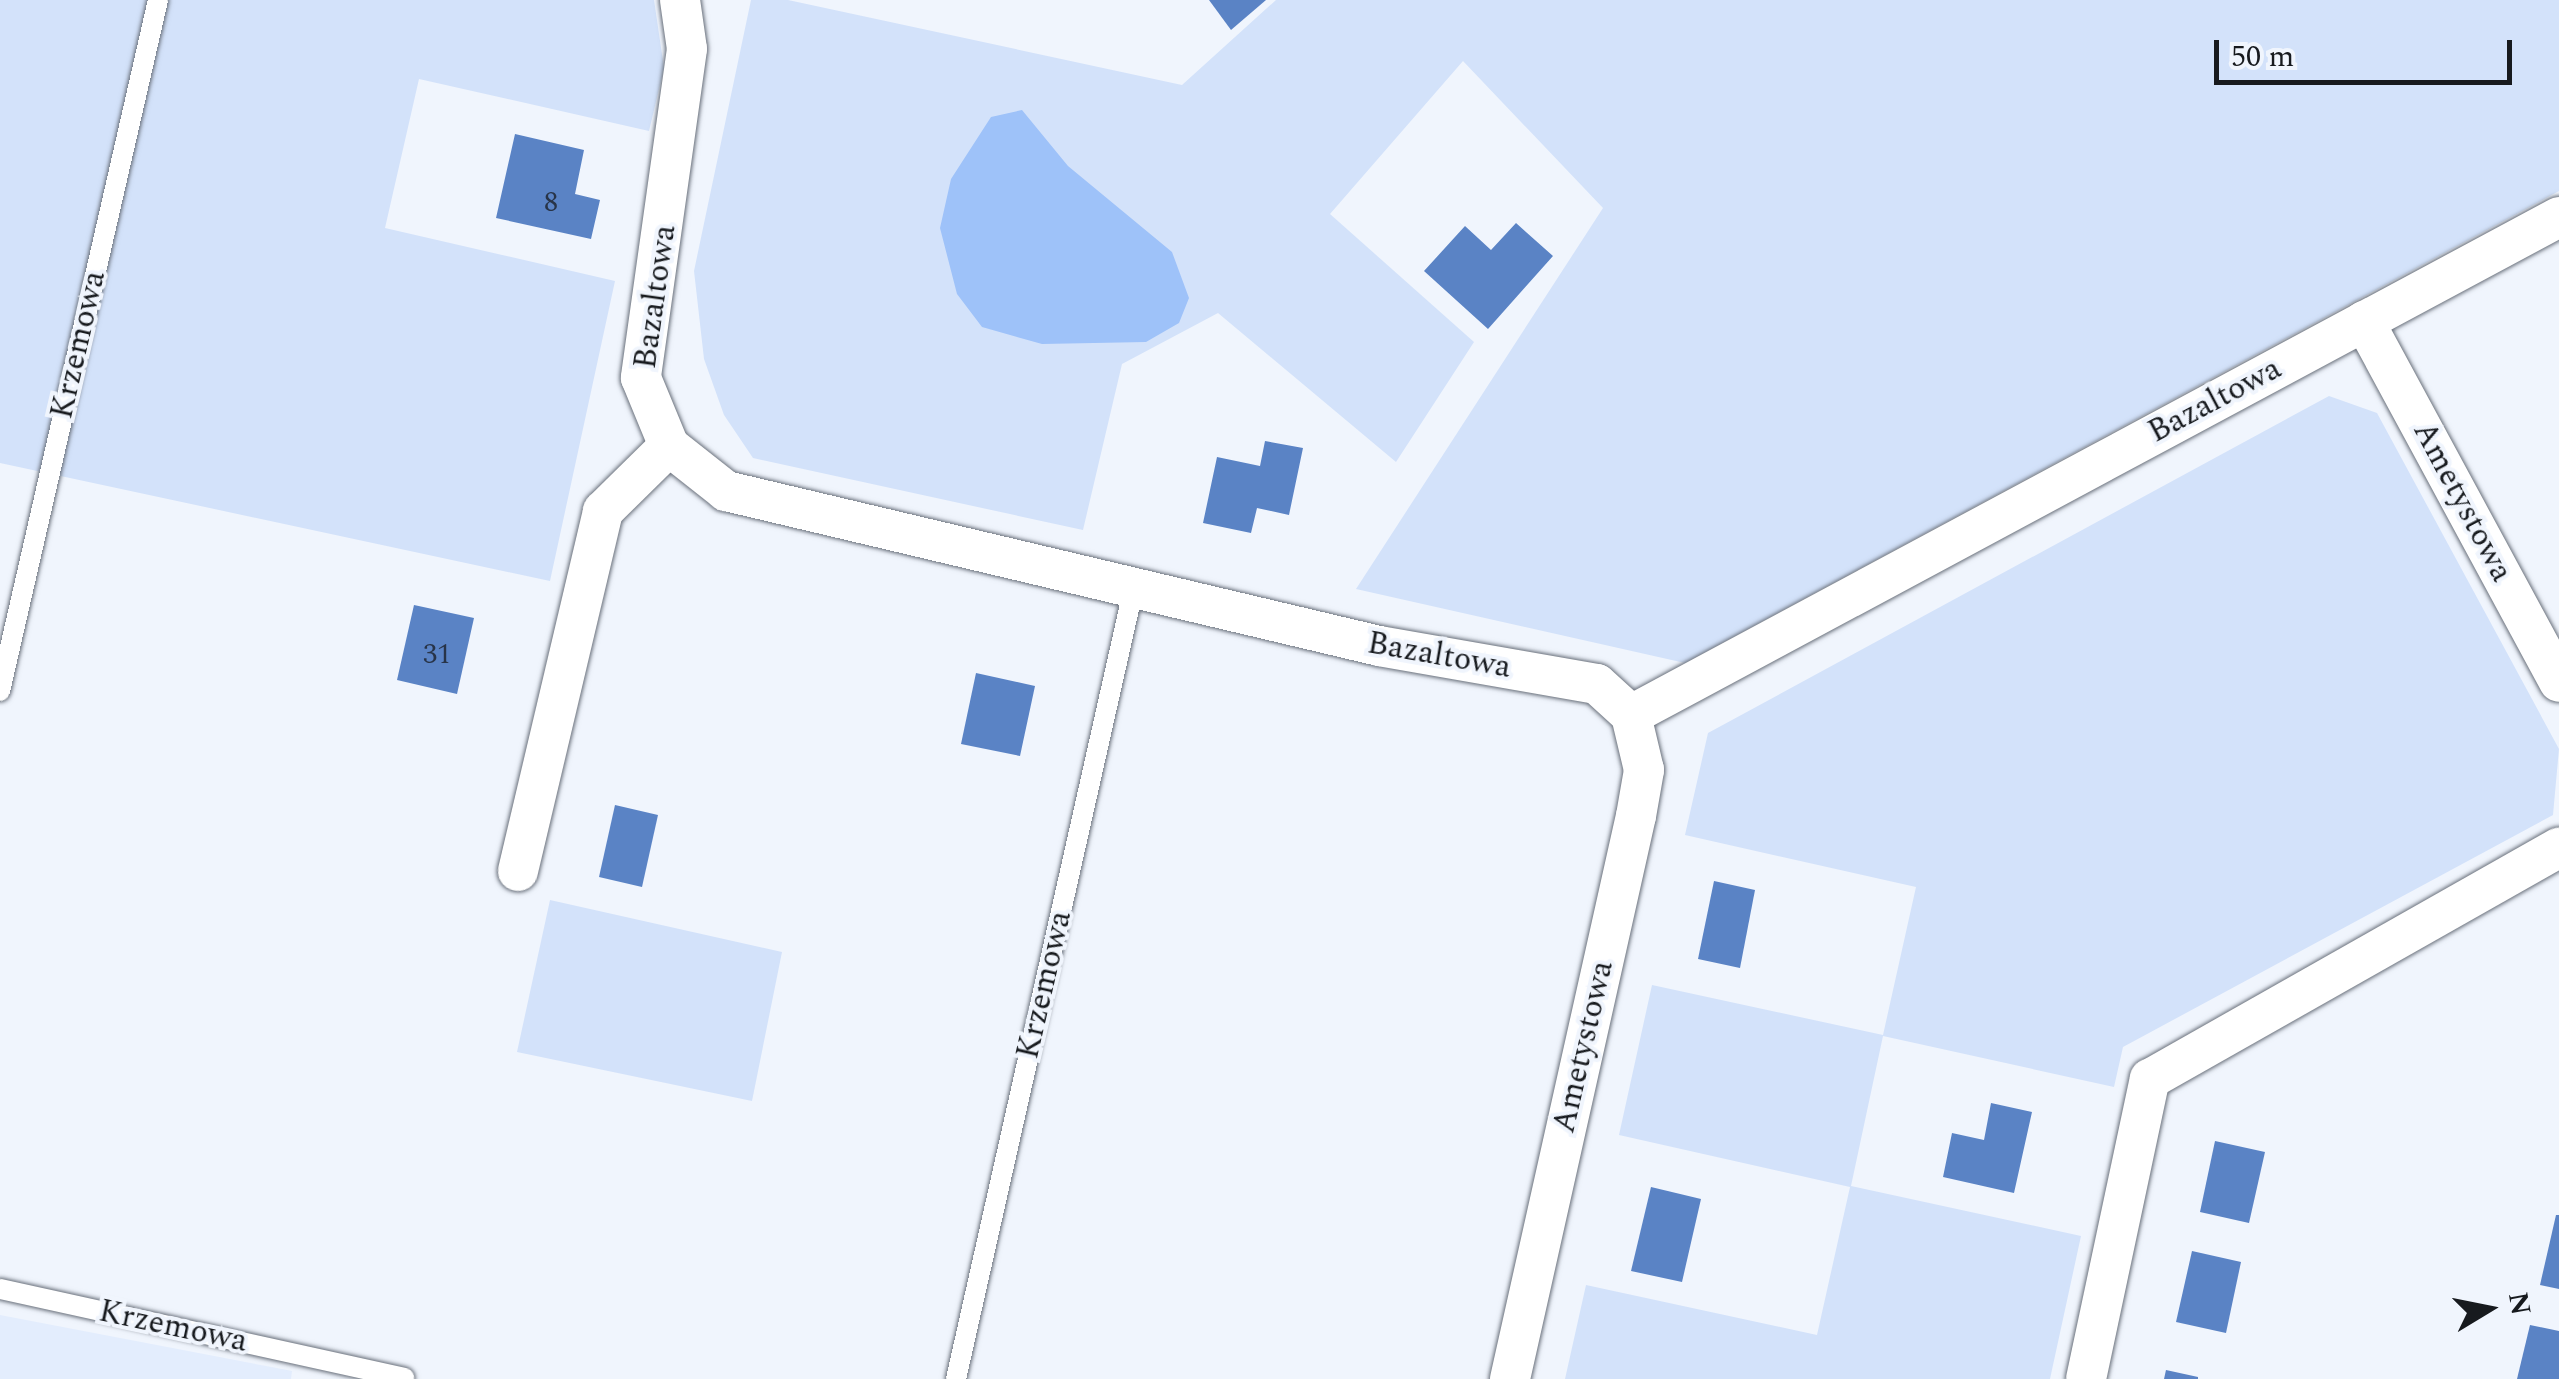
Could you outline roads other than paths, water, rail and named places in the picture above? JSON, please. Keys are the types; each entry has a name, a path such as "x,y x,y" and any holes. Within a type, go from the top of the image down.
{"street":[{"name":"Bazaltowa","path":"680,0 687,49 641,378 669,446 726,491 1133,591 1597,684 1632,715 2559,217"},
{"name":"Ametystowa","path":"2364,321 2559,682"},
{"path":"518,872 603,511 669,446"},
{"name":"Ametystowa","path":"1510,1379 1636,816 1644,770 1632,715"},
{"path":"2086,1379 2150,1079 2559,848"}],"lane":[{"name":"Krzemowa","path":"0,691 158,0"},
{"name":"Krzemowa","path":"956,1379 1133,591"},
{"name":"Krzemowa","path":"0,1288 404,1378"},
{"path":"308,1379 312,1357"}],"water":[{"path":"1022,110 1068,166 1172,252 1189,298 1179,323 1146,342 1042,344 982,327 957,294 940,228 951,179 991,117"}]}
